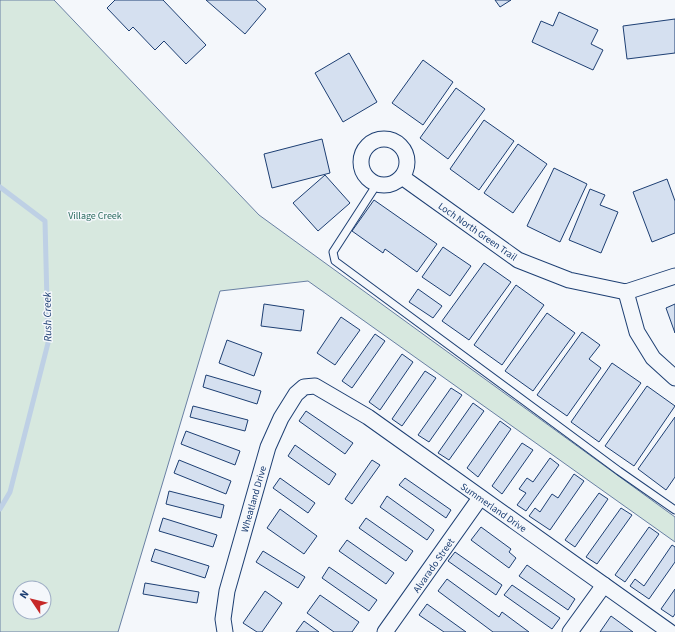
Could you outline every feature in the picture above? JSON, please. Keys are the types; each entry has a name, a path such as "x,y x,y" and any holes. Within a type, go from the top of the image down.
{"street":[{"path":"382,139 391,140 398,144 404,151 407,160 406,169 402,177 395,182 386,185 377,184 369,180 361,165 362,156 366,148 373,142 382,139"},
{"name":"Loch North Green Trail","path":"402,177 518,260 569,280 626,292 675,276"},
{"path":"626,292 637,332 653,358 675,378"},
{"name":"Summerland Drive","path":"316,386 368,417 670,632"},
{"name":"Wheatland Drive","path":"225,632 223,619 227,591 268,447 281,418 296,394 304,387 316,386"},
{"name":"Alvarado Street","path":"385,632 480,498"},
{"path":"570,632 604,585"}],"lane":[{"path":"377,184 333,252 335,261 619,471 675,510"}],"green space":[{"name":"Village Creek","path":"0,0 54,0 259,215 675,517 675,542 308,281 220,291 118,632 0,632"}],"building":[{"path":"115,0 163,0 206,45 186,64 164,41 155,50 133,27 129,31 107,8"},
{"path":"206,0 256,0 266,9 245,34"},
{"path":"495,0 511,0 500,7"},
{"path":"559,12 598,30 591,44 603,50 593,70 532,42 541,21 553,26"},
{"path":"675,19 675,53 627,59 623,26"},
{"path":"349,53 377,102 343,122 315,73"},
{"path":"423,60 453,82 423,125 392,103"},
{"path":"456,88 485,109 448,159 420,138"},
{"path":"484,120 514,141 479,190 450,169"},
{"path":"322,139 330,173 272,188 264,154"},
{"path":"518,144 547,164 513,213 484,193"},
{"path":"554,168 587,184 560,242 527,226"},
{"path":"325,175 350,203 318,231 293,203"},
{"path":"667,179 675,201 675,233 652,242 633,192"},
{"path":"590,189 605,195 600,205 618,212 601,253 569,240"},
{"path":"374,200 437,244 417,272 385,249 383,253 352,231"},
{"path":"443,247 471,266 450,296 422,277"},
{"path":"484,263 511,282 469,340 442,321"},
{"path":"516,285 544,305 502,365 474,345"},
{"path":"418,289 442,306 433,318 409,302"},
{"path":"264,304 304,310 301,331 261,326"},
{"path":"675,304 675,333 666,308"},
{"path":"547,313 575,333 533,391 505,371"},
{"path":"341,317 360,330 335,365 317,353"},
{"path":"582,332 600,345 589,359 601,368 567,416 537,395"},
{"path":"375,334 385,341 352,388 342,381"},
{"path":"227,340 262,353 254,376 219,363"},
{"path":"402,354 413,362 380,410 369,402"},
{"path":"612,363 641,383 599,442 571,422"},
{"path":"425,371 436,378 402,426 392,419"},
{"path":"206,375 261,391 257,404 203,387"},
{"path":"647,386 675,406 634,466 605,446"},
{"path":"451,388 462,395 429,442 418,435"},
{"path":"473,403 484,411 449,460 438,453"},
{"path":"193,406 248,420 245,431 190,417"},
{"path":"306,411 353,443 345,454 299,421"},
{"path":"675,417 675,477 666,490 638,469"},
{"path":"500,421 511,429 478,477 467,468"},
{"path":"186,431 240,451 235,465 181,444"},
{"path":"522,443 533,450 502,494 492,486"},
{"path":"295,445 336,474 329,485 288,456"},
{"path":"550,458 559,465 526,511 517,505 526,493 519,489 527,478 533,482"},
{"path":"179,460 231,481 226,494 174,473"},
{"path":"372,460 380,465 352,504 345,499"},
{"path":"574,474 584,481 550,530 529,516 535,508 540,512 552,494 558,498"},
{"path":"280,478 315,503 308,513 273,488"},
{"path":"405,478 451,510 446,518 399,485"},
{"path":"169,491 224,505 221,518 166,504"},
{"path":"599,493 608,499 575,547 565,540"},
{"path":"387,496 434,530 427,540 380,507"},
{"path":"621,508 632,515 597,564 586,557"},
{"path":"280,509 317,536 304,554 267,528"},
{"path":"163,518 217,535 213,547 159,531"},
{"path":"366,518 413,551 406,561 359,528"},
{"path":"481,527 511,549 509,552 516,558 509,568 471,540"},
{"path":"649,527 659,534 625,582 615,575"},
{"path":"347,540 394,573 386,584 339,551"},
{"path":"672,545 675,547 675,562 649,599 630,586 635,579 644,586"},
{"path":"155,549 209,566 205,578 151,561"},
{"path":"263,551 305,577 298,588 256,562"},
{"path":"455,552 502,585 496,595 448,561"},
{"path":"527,565 575,599 568,610 519,576"},
{"path":"329,567 377,600 369,611 322,578"},
{"path":"447,579 499,617 502,612 529,632 493,632 438,591"},
{"path":"145,583 199,592 197,603 143,594"},
{"path":"512,585 560,618 552,629 504,595"},
{"path":"675,589 675,614 673,617 661,609"},
{"path":"265,591 282,603 262,632 257,632 243,623"},
{"path":"320,595 359,622 352,632 334,632 307,613"},
{"path":"427,604 466,632 444,632 419,615"},
{"path":"611,616 633,632 600,632"},
{"path":"304,621 319,632 296,632"}],"waterway":[{"name":"Rush Creek","path":"0,187 45,221 48,343 10,492 0,509"}]}
